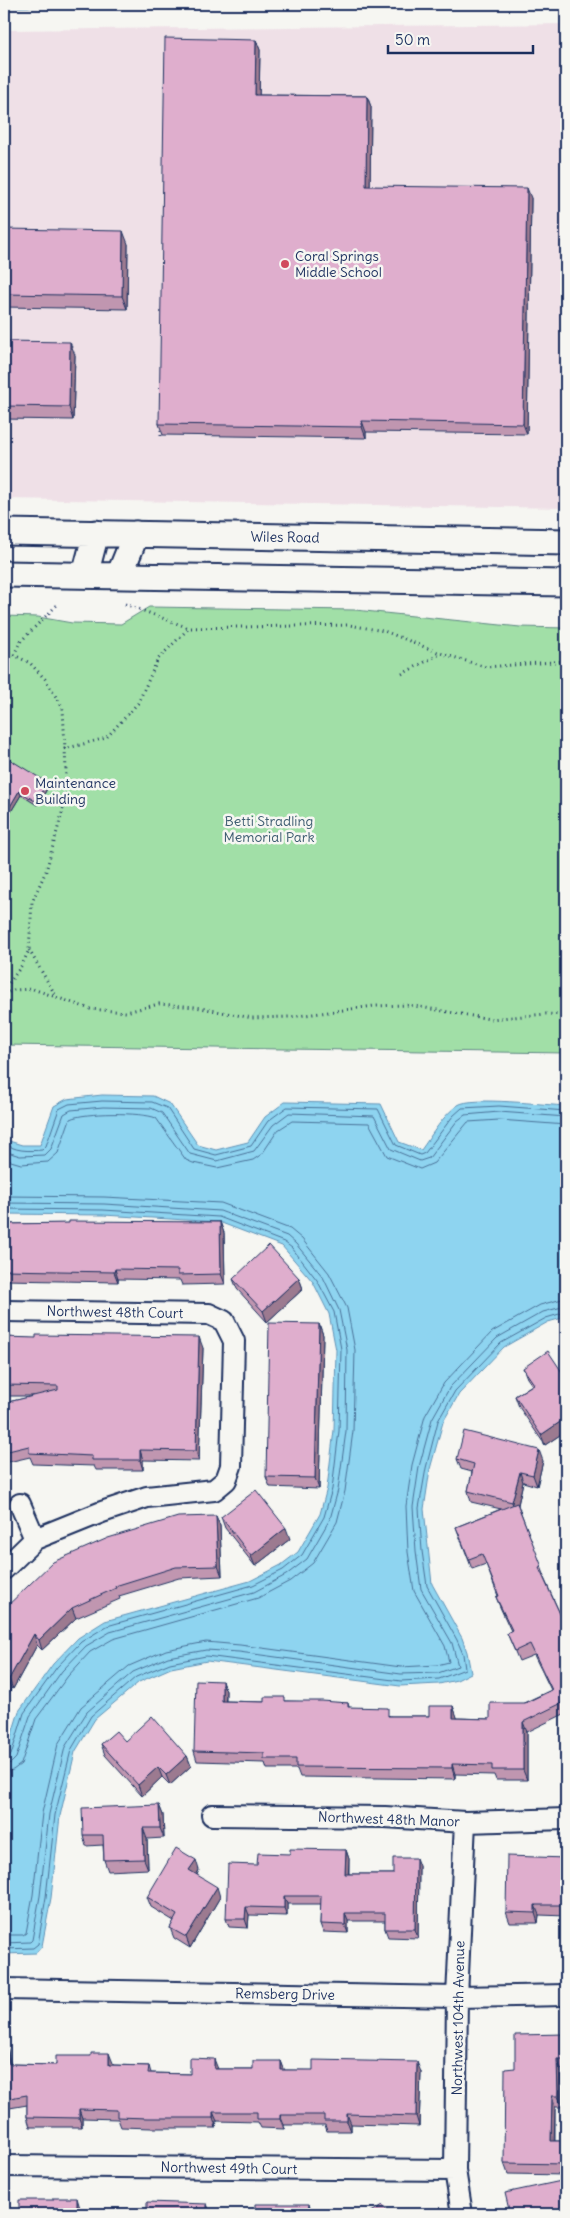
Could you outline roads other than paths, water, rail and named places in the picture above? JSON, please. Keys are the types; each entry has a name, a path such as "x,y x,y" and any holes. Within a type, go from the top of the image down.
{"main road":[{"name":"Wiles Road","path":"4,532 566,542"},
{"path":"85,575 96,533"},
{"path":"119,576 136,534"},
{"path":"4,574 566,583"}],"street":[{"name":"Northwest 48th Court","path":"4,1311 209,1314 224,1321 234,1341 231,1466 226,1480 214,1490 147,1497 102,1512 35,1539"},
{"path":"4,1569 35,1539 20,1504"},
{"name":"Northwest 48th Manor","path":"212,1814 385,1817 465,1822 566,1818"},
{"name":"Northwest 104th Avenue","path":"462,2214 455,2170 457,1997 465,1822"},
{"name":"Remsberg Drive","path":"4,1989 457,1997 566,1995"},
{"name":"Northwest 49th Court","path":"4,2166 455,2170"}],"water":[{"path":"4,4 283,4 4,7"},
{"path":"102,1095 153,1096 170,1104 198,1145 216,1150 248,1142 265,1117 285,1102 381,1104 399,1142 421,1150 447,1114 458,1105 466,1102 493,1101 566,1106 566,1317 548,1322 504,1347 459,1394 443,1422 430,1469 424,1509 432,1584 462,1638 471,1673 457,1680 439,1684 400,1686 207,1661 171,1668 139,1682 95,1719 75,1752 60,1816 51,1898 42,1946 36,1953 4,1954 4,1760 19,1711 53,1664 78,1638 105,1621 250,1581 281,1565 298,1552 320,1514 327,1488 334,1430 336,1350 329,1314 313,1282 282,1246 219,1222 103,1215 4,1214 4,1125 9,1141 22,1145 40,1145 54,1106 67,1099"}],"place":[{"name":"Coral Springs Middle School","path":"285,264"},
{"name":"Maintenance Building","path":"25,791"}],"park label":[{"name":"Betti Stradling Memorial Park","path":"269,830"}]}
